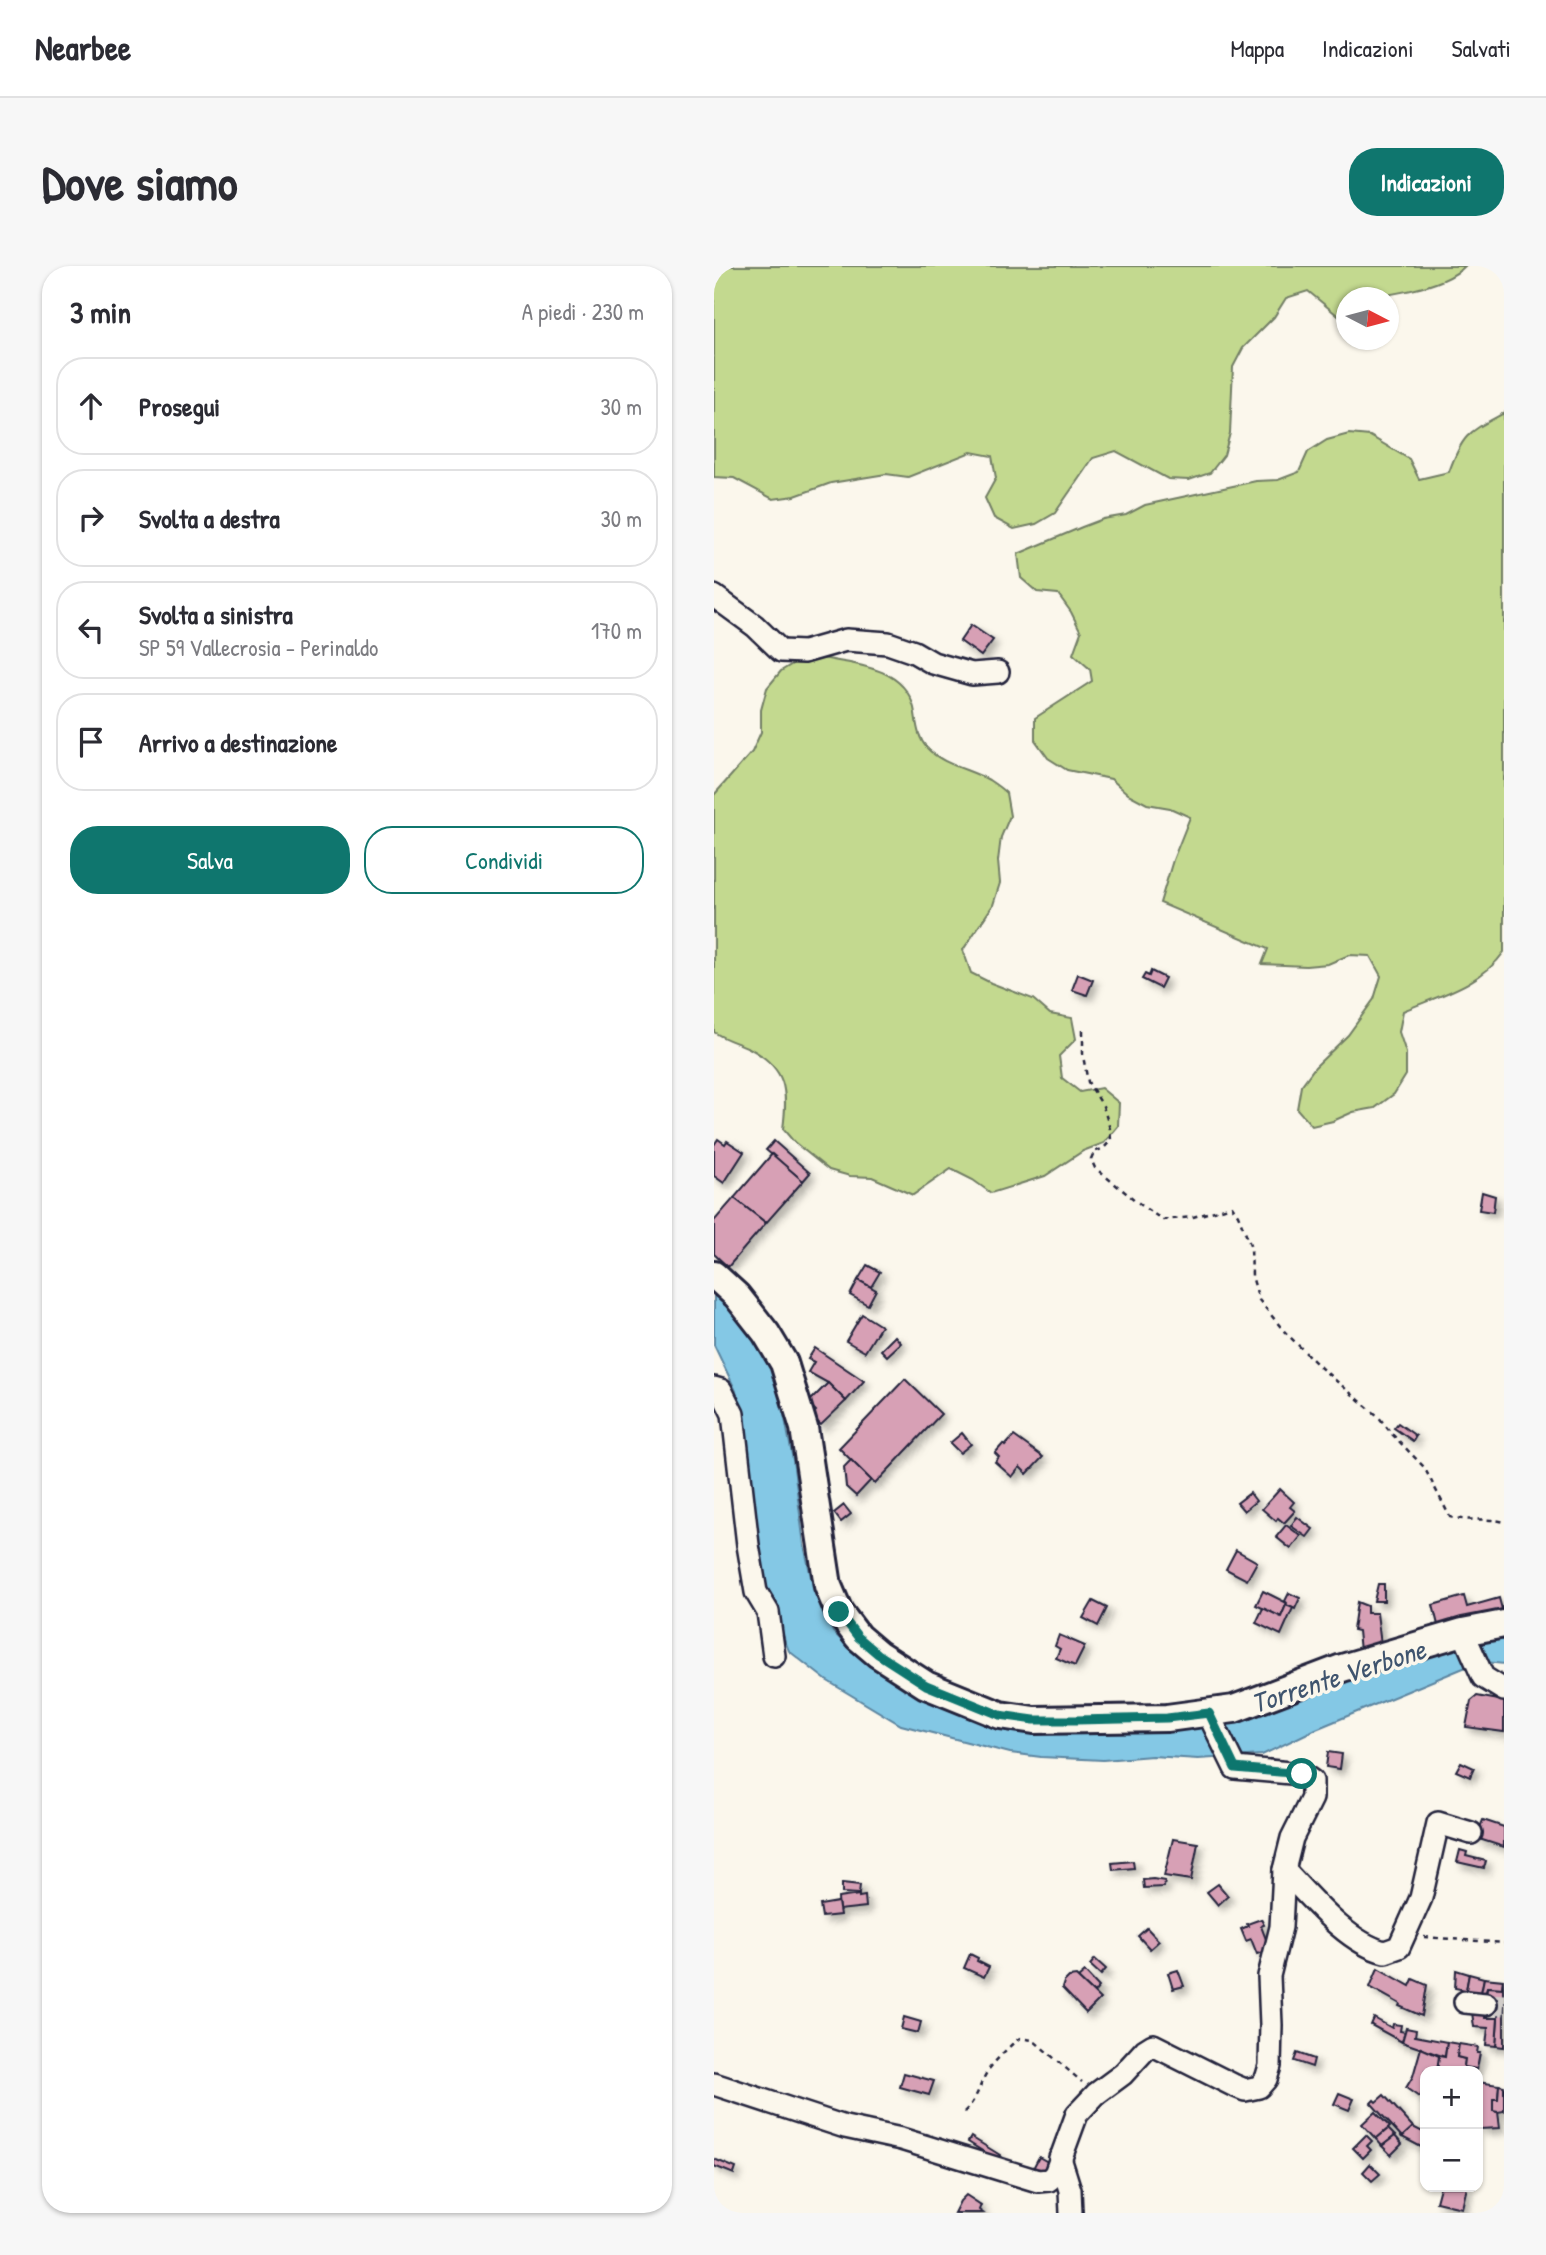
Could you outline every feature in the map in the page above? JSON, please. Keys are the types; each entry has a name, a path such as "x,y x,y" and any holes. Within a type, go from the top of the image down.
{"main road":[{"path":"714,1275 737,1296 766,1333 784,1363 804,1428 828,1586 839,1612 858,1637 878,1654 926,1685 1000,1715 1034,1720 1211,1717 1342,1668 1504,1624"}],"street":[{"path":"714,596 782,650 804,652 846,640 888,643 914,652 933,663 972,674 998,672"},
{"path":"714,1388 721,1390 733,1415 748,1545 756,1592 768,1612 774,1656"},
{"path":"1464,1636 1483,1677 1504,1690"},
{"path":"714,2084 845,2127 901,2139 1038,2181 1049,2180 1055,2174 1077,2114 1153,2045 1245,2090 1259,2087 1266,2079 1270,2066 1269,1976 1281,1927 1284,1870 1292,1838 1312,1798 1312,1781 1302,1774 1235,1768 1211,1717"},
{"path":"1284,1870 1336,1923 1377,1950 1385,1952 1399,1947 1406,1936 1421,1898 1438,1823 1471,1833"},
{"path":"1060,2158 1070,2190 1071,2213"}],"path":[{"path":"1083,1030 1083,1056 1088,1082 1103,1106 1111,1140 1104,1148 1094,1152 1091,1159 1095,1168 1163,1220 1186,1218 1232,1206 1251,1247 1252,1276 1259,1300 1284,1331 1321,1368 1378,1416 1424,1467 1450,1517 1463,1521 1504,1522"},
{"path":"1406,1936 1504,1943"},
{"path":"964,2112 976,2098 990,2068 1020,2038 1033,2040 1096,2094"}],"green space":[{"path":"714,266 1465,266 1441,281 1399,293 1399,287 1336,287 1336,314 1308,291 1286,298 1274,317 1243,348 1233,367 1230,433 1224,455 1210,473 1189,480 1168,479 1116,451 1093,458 1055,513 1036,524 1014,529 994,518 985,498 996,478 992,456 971,452 908,477 886,474 831,483 795,496 773,499 734,478 714,477"},
{"path":"1504,413 1504,952 1471,981 1403,1011 1399,1032 1406,1053 1406,1075 1394,1094 1375,1108 1353,1112 1312,1126 1297,1109 1301,1086 1315,1067 1348,1035 1374,999 1381,976 1370,956 1349,955 1328,964 1306,966 1262,964 1268,949 1160,903 1190,817 1170,808 1147,804 1128,794 1111,779 1067,770 1048,758 1035,740 1035,718 1092,681 1090,669 1073,654 1081,632 1071,612 1058,594 1037,592 1021,578 1018,554 1103,519 1126,515 1145,505 1256,481 1278,480 1299,472 1308,452 1327,440 1349,434 1370,436 1409,459 1419,479 1449,472 1463,441 1475,430"},
{"path":"821,658 877,670 900,684 909,694 919,733 927,748 948,763 989,780 1006,793 1010,816 1001,837 998,861 1000,883 993,905 963,950 971,973 1033,999 1050,1014 1072,1018 1076,1039 1059,1056 1062,1078 1080,1092 1101,1088 1119,1103 1118,1126 1104,1143 1083,1151 1045,1176 991,1193 951,1169 913,1195 872,1177 850,1176 829,1170 794,1142 783,1129 785,1103 778,1072 762,1056 714,1032 714,795 752,752 761,732 761,710 767,688 781,671 799,660"}],"water":[{"path":"714,1291 749,1329 776,1373 814,1591 833,1632 852,1651 882,1671 955,1710 1224,1721 1275,1708 1454,1644 1504,1636 1504,1664 1485,1662 1466,1667 1316,1729 1262,1755 1198,1759 1152,1756 1103,1760 1041,1757 1010,1753 901,1725 826,1680 789,1651 757,1568 736,1391 714,1345"}],"building":[{"path":"971,625 993,640 981,656 960,641"},
{"path":"1151,971 1165,978 1160,988 1142,979 1145,974 1149,976"},
{"path":"1078,974 1093,980 1087,995 1072,990"},
{"path":"718,1139 725,1144 727,1141 744,1152 724,1183 714,1176 714,1145"},
{"path":"774,1141 810,1173 803,1181 766,1150"},
{"path":"772,1154 803,1181 766,1223 734,1198"},
{"path":"1482,1192 1495,1196 1493,1212 1479,1210"},
{"path":"734,1198 766,1223 728,1267 714,1254 714,1221"},
{"path":"867,1265 880,1272 871,1287 858,1280"},
{"path":"858,1280 876,1290 868,1305 850,1295"},
{"path":"862,1314 881,1326 865,1352 846,1341"},
{"path":"895,1336 901,1343 887,1356 881,1350"},
{"path":"815,1348 864,1381 846,1401 828,1383 808,1372 814,1362 808,1359"},
{"path":"905,1379 941,1414 875,1484 839,1448"},
{"path":"828,1383 846,1401 821,1425 811,1416 816,1411 808,1403"},
{"path":"1398,1423 1416,1436 1413,1441 1394,1428"},
{"path":"962,1433 971,1444 960,1453 950,1443"},
{"path":"1014,1436 1043,1457 1027,1474 1020,1467 1012,1477 995,1462 999,1457 995,1453"},
{"path":"851,1460 871,1480 856,1496 846,1487 844,1467"},
{"path":"1280,1489 1294,1502 1290,1507 1295,1511 1284,1523 1278,1518 1276,1521 1262,1509"},
{"path":"1250,1493 1256,1501 1244,1511 1237,1503"},
{"path":"844,1505 851,1514 841,1522 834,1513"},
{"path":"1297,1517 1313,1529 1307,1537 1291,1526"},
{"path":"1286,1525 1301,1536 1291,1549 1276,1537"},
{"path":"1236,1550 1257,1562 1247,1580 1226,1569"},
{"path":"1378,1584 1384,1584 1384,1601 1374,1601"},
{"path":"1263,1591 1287,1603 1281,1617 1256,1605"},
{"path":"1289,1593 1300,1598 1295,1609 1286,1605"},
{"path":"1464,1596 1467,1607 1499,1598 1503,1613 1439,1629 1433,1605"},
{"path":"1093,1601 1107,1608 1098,1626 1083,1618"},
{"path":"1357,1602 1367,1606 1367,1613 1377,1613 1381,1645 1360,1651 1358,1631 1353,1630"},
{"path":"1286,1605 1293,1608 1281,1635 1256,1623 1263,1608 1281,1617"},
{"path":"1059,1635 1085,1646 1075,1666 1056,1658 1060,1649 1055,1646"},
{"path":"1477,1696 1504,1701 1504,1732 1466,1727 1471,1701"},
{"path":"1328,1752 1342,1754 1340,1769 1326,1767"},
{"path":"1461,1762 1474,1768 1470,1777 1456,1771"},
{"path":"1483,1820 1504,1827 1504,1847 1476,1838"},
{"path":"1173,1839 1198,1843 1191,1880 1164,1876"},
{"path":"1460,1850 1467,1852 1466,1856 1486,1861 1484,1868 1457,1862"},
{"path":"1133,1861 1134,1868 1113,1870 1112,1863"},
{"path":"1143,1880 1165,1881 1164,1887 1144,1888"},
{"path":"842,1883 860,1885 859,1894 842,1893"},
{"path":"1218,1884 1228,1896 1218,1905 1207,1892"},
{"path":"865,1896 866,1907 839,1910 838,1898"},
{"path":"838,1902 840,1915 822,1917 820,1905"},
{"path":"1261,1919 1270,1950 1257,1954 1251,1939 1246,1941 1241,1929"},
{"path":"1147,1928 1159,1941 1150,1949 1138,1936"},
{"path":"970,1954 989,1967 984,1977 964,1968"},
{"path":"1095,1959 1106,1969 1101,1975 1090,1965"},
{"path":"1378,1968 1410,1986 1413,1979 1427,1985 1422,2016 1399,2006 1400,2004 1370,1987"},
{"path":"1178,1970 1184,1986 1173,1989 1168,1973"},
{"path":"1456,1970 1469,1974 1466,1990 1455,1988"},
{"path":"1085,1972 1099,1987 1094,1993 1078,1978"},
{"path":"1469,1974 1484,1978 1481,1993 1466,1990"},
{"path":"1076,1976 1100,1999 1086,2013 1062,1988 1069,1977"},
{"path":"1484,1978 1503,1980 1502,1988 1487,1987 1485,1993 1481,1993"},
{"path":"1503,1980 1503,2002 1499,2003 1499,2006 1486,2006 1487,1987 1502,1988"},
{"path":"1504,2002 1504,2047 1496,2046 1499,2003"},
{"path":"1471,2005 1486,2008 1485,2018 1498,2018 1496,2046 1486,2045 1488,2028 1474,2027"},
{"path":"904,2017 921,2022 918,2033 901,2029"},
{"path":"1374,2018 1392,2028 1393,2024 1401,2025 1400,2031 1405,2032 1402,2042 1371,2025"},
{"path":"1406,2028 1416,2030 1415,2036 1447,2042 1445,2057 1402,2042"},
{"path":"1447,2042 1459,2044 1457,2057 1465,2059 1464,2066 1438,2066 1439,2056 1445,2057"},
{"path":"1459,2044 1478,2047 1477,2053 1480,2053 1478,2066 1464,2066 1465,2059 1457,2057"},
{"path":"1421,2048 1439,2056 1438,2066 1420,2066 1419,2097 1406,2088 1413,2076"},
{"path":"1297,2053 1314,2059 1312,2067 1294,2061"},
{"path":"904,2073 934,2081 929,2095 900,2087"},
{"path":"1483,2083 1499,2085 1498,2099 1493,2099 1493,2111 1498,2112 1500,2128 1483,2129"},
{"path":"1499,2085 1504,2086 1504,2111 1498,2112 1493,2111 1493,2099 1498,2099"},
{"path":"1339,2093 1354,2099 1349,2110 1334,2104"},
{"path":"1384,2095 1413,2127 1402,2137 1371,2103"},
{"path":"1375,2112 1390,2127 1376,2139 1362,2124"},
{"path":"1413,2127 1420,2130 1420,2146 1402,2137"},
{"path":"1388,2129 1395,2136 1382,2146 1376,2139"},
{"path":"1366,2135 1372,2141 1367,2146 1371,2150 1363,2158 1353,2148"},
{"path":"1395,2136 1402,2144 1391,2155 1382,2146"},
{"path":"971,2137 1000,2155 997,2160 968,2142"},
{"path":"1039,2157 1053,2165 1048,2174 1032,2170"},
{"path":"714,2159 736,2168 734,2174 714,2166"},
{"path":"1370,2164 1380,2174 1372,2181 1363,2172"},
{"path":"1439,2192 1466,2192 1462,2208 1436,2202"},
{"path":"966,2195 981,2205 979,2210 983,2213 954,2213"}],"tunnel":[{"path":"1486,2004 1504,2005"}],"route":[{"path":"839,1612 858,1637 878,1654 926,1685 1000,1715 1034,1720 1076,1720 1167,1718 1209,1713 1235,1768 1302,1774"}],"water label":[{"name":"Torrente Verbone","path":"1338,1676"}]}
